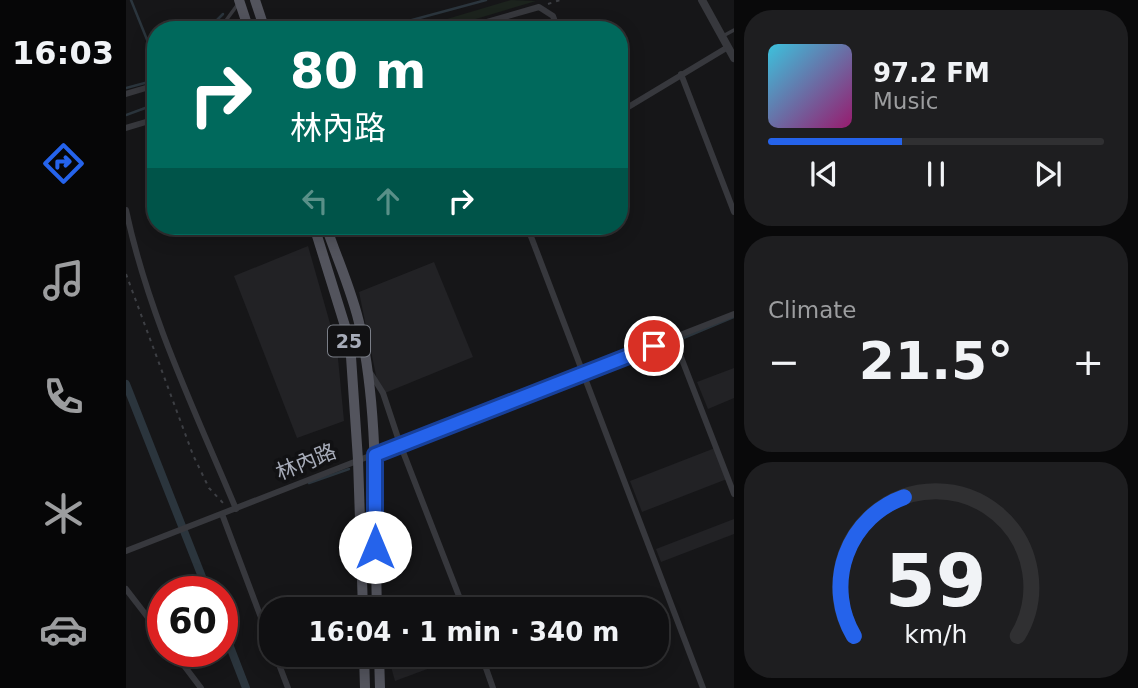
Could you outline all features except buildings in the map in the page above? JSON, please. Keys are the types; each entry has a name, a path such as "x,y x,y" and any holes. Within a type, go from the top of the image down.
{"main road":[{"path":"255,0 262,21"},
{"path":"240,1 246,21"},
{"name":"25","path":"317,235 349,342 358,460 363,597"},
{"name":"25","path":"329,235 360,324 368,370 375,455 377,597"},
{"path":"364,667 365,688"},
{"path":"379,667 380,688"}],"street":[{"path":"702,0 734,58"},
{"path":"489,21 540,6 553,16 555,21"},
{"path":"628,107 728,47"},
{"path":"681,74 734,212"},
{"path":"126,94 147,88"},
{"path":"126,128 147,121"},
{"path":"126,210 136,255 229,511 259,606"},
{"path":"530,235 703,688"},
{"name":"林內路","path":"126,551 734,314"},
{"path":"674,339 734,494"},
{"path":"368,370 383,393 459,597"},
{"path":"126,589 147,617"},
{"path":"185,667 201,688"},
{"path":"280,667 288,688"},
{"path":"486,667 493,688"}],"lane":[{"path":"226,21 240,1"},
{"path":"722,36 734,30"}],"path":[{"path":"540,6 560,0"},
{"path":"126,274 193,455 209,488 229,511"}],"shaded area":[{"path":"511,0 536,1 469,21 440,21"},
{"path":"308,246 337,348 344,421 297,438 234,276"},
{"path":"434,262 473,357 380,395 359,292"},
{"path":"734,368 734,398 708,409 697,382"},
{"path":"715,448 727,479 642,512 630,481"},
{"path":"734,519 734,534 661,562 656,549"},
{"path":"391,667 433,667 395,681"}],"waterway":[{"path":"131,0 147,40"},
{"path":"408,21 486,0"},
{"path":"216,21 223,14"},
{"path":"126,88 147,82"},
{"path":"126,115 147,107"},
{"path":"681,339 734,317"},
{"path":"591,376 669,345"},
{"path":"406,447 578,381"},
{"path":"126,384 202,576"},
{"path":"379,457 395,451"},
{"path":"309,483 349,469"},
{"path":"238,667 246,688"}],"route":[{"path":"375,547 375,455 654,346"}]}
